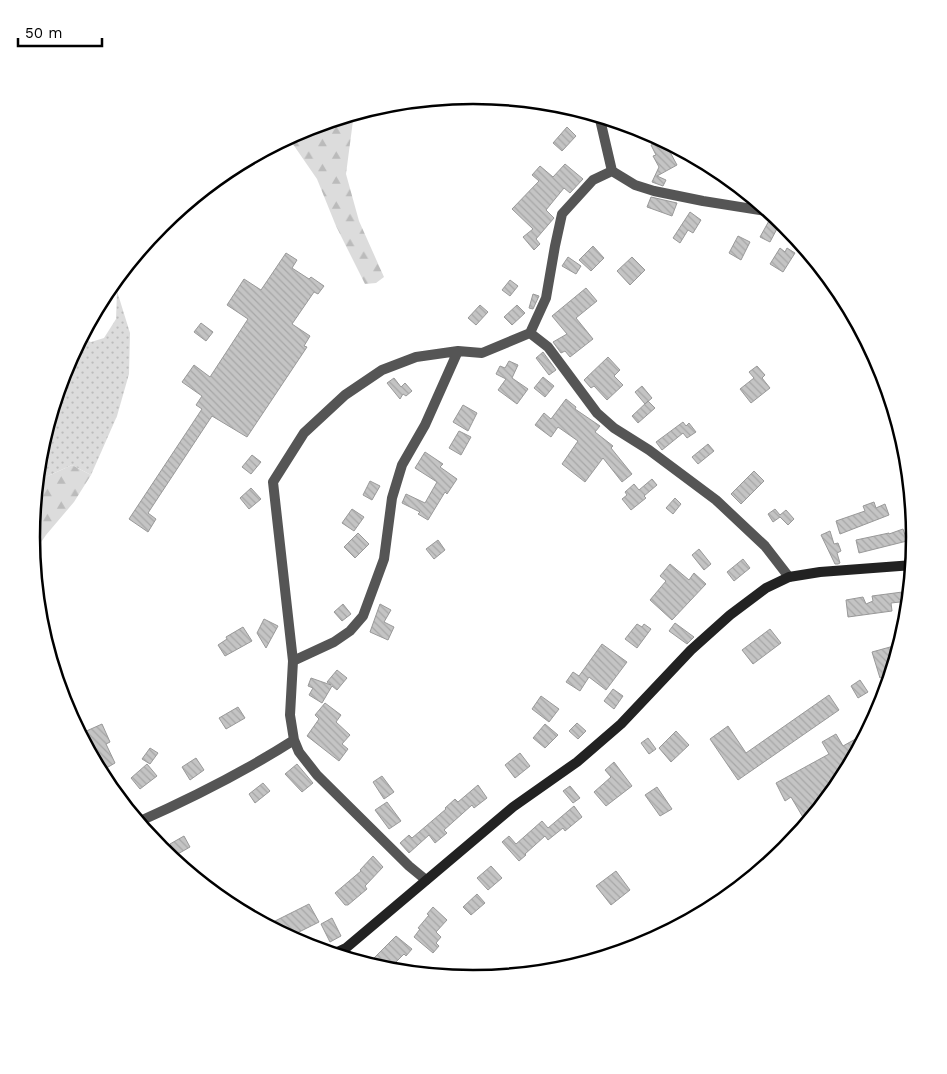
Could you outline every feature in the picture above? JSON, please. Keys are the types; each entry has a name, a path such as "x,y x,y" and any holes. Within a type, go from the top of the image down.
{"main road":[{"path":"342,950 513,807 578,762 614,730 691,650 730,615 766,588 789,577 820,572 906,566"}],"street":[{"path":"601,123 612,171 635,186 703,201 757,210"},
{"path":"426,880 409,866 317,774 299,752 294,740 290,715 294,661 273,482 304,433 345,395 382,370 416,357 458,351 482,352 530,333 546,298 562,214 592,180 612,171"},
{"path":"530,333 548,347 596,413 614,428 649,450 716,500 765,546 789,577"},
{"path":"294,661 334,642 350,631 363,616 384,559 392,498 402,465 425,426 458,351"},
{"path":"145,819 208,789 261,761 294,740"}],"green space":[{"path":"353,121 346,174 359,221 384,277 376,283 365,284 336,226 317,179 292,143"},
{"path":"117,291 130,333 129,374 117,416 91,475 72,465 44,478 48,452 55,425 73,371 87,341 91,342 104,338 116,319"},
{"path":"72,465 91,475 74,502 40,543 41,509 44,478"}],"building":[{"path":"567,127 576,136 562,151 553,143"},
{"path":"655,143 669,150 677,165 657,176 666,180 663,186 652,182 659,167 653,156 656,155 651,145"},
{"path":"565,164 583,179 570,193 564,188 546,210 554,218 536,239 540,244 534,250 523,237 533,229 512,209 539,181 532,175 540,166 553,177"},
{"path":"651,197 677,203 672,216 647,207"},
{"path":"690,212 701,220 693,233 688,230 680,243 673,238"},
{"path":"769,220 778,228 770,242 760,237"},
{"path":"738,236 750,242 741,260 729,253"},
{"path":"593,246 604,258 591,271 579,260"},
{"path":"780,248 785,252 787,248 795,253 783,272 770,264"},
{"path":"286,253 297,260 292,268 324,286 318,294 314,292 292,324 310,336 304,346 307,347 247,437 212,416 148,513 156,519 148,532 129,519 202,409 196,405 202,396 182,382 194,365 210,377 248,319 227,305 244,279 261,290"},
{"path":"568,257 581,266 576,274 562,266"},
{"path":"632,257 645,270 630,285 617,271"},
{"path":"510,280 518,286 510,296 502,290"},
{"path":"586,288 597,301 576,318 593,339 570,357 565,351 561,353 553,342 567,334 552,316"},
{"path":"533,294 539,296 533,309 529,308"},
{"path":"480,305 488,312 476,325 468,318"},
{"path":"517,305 525,313 512,325 504,317"},
{"path":"201,323 213,332 206,341 194,332"},
{"path":"543,352 556,370 549,375 536,358"},
{"path":"608,357 620,370 614,376 623,385 607,400 594,386 591,388 584,380"},
{"path":"509,361 518,365 512,378 528,389 517,404 498,390 506,379 496,374 500,366 505,368"},
{"path":"757,366 765,375 762,378 770,388 751,403 740,389 754,378 749,372"},
{"path":"543,377 554,386 545,397 534,388"},
{"path":"394,378 401,387 405,383 412,391 406,396 403,394 400,399 387,383"},
{"path":"642,386 652,398 645,404 635,392"},
{"path":"566,399 576,407 575,409 600,426 595,432 613,446 611,448 632,474 622,482 603,458 585,482 562,464 578,441 558,427 551,437 535,425 544,413 551,419"},
{"path":"648,401 655,408 638,423 632,416"},
{"path":"463,405 477,413 468,431 453,422"},
{"path":"683,422 686,426 689,423 696,432 687,438 683,433 662,450 656,442"},
{"path":"459,431 471,437 461,455 449,448"},
{"path":"708,444 714,451 698,464 692,457"},
{"path":"425,452 443,464 440,467 457,479 447,494 445,492 428,520 418,514 420,512 402,503 406,494 425,503 437,482 415,468"},
{"path":"252,455 261,462 251,474 242,467"},
{"path":"754,471 764,481 741,504 731,494"},
{"path":"652,479 657,485 644,496 646,498 631,510 622,499 627,495 625,492 634,484 639,490"},
{"path":"370,481 380,486 372,500 363,495"},
{"path":"251,488 261,499 249,509 240,498"},
{"path":"675,498 681,504 673,514 666,508"},
{"path":"874,502 876,508 885,504 889,515 840,534 836,521 865,511 863,506"},
{"path":"352,509 364,517 354,531 342,523"},
{"path":"775,509 780,515 786,510 794,519 788,525 780,517 773,522 768,514"},
{"path":"903,529 907,541 859,553 856,540 889,534"},
{"path":"830,531 834,544 838,543 841,551 837,553 840,563 838,564 835,564 821,535"},
{"path":"358,533 369,544 355,558 344,547"},
{"path":"438,540 445,550 434,559 426,549"},
{"path":"699,549 711,564 704,570 692,555"},
{"path":"743,559 750,568 734,581 727,572"},
{"path":"670,564 689,580 694,573 706,584 672,620 650,600 666,581 660,576"},
{"path":"903,592 902,602 891,603 892,611 848,617 846,600 863,597 866,604 873,601 872,596"},
{"path":"343,604 351,614 342,621 334,612"},
{"path":"380,604 391,610 384,622 394,627 388,640 370,632"},
{"path":"264,619 278,626 266,648 257,633"},
{"path":"675,623 694,637 687,644 669,631"},
{"path":"637,624 642,627 644,624 651,629 637,648 625,639"},
{"path":"243,627 252,641 225,656 218,645 227,639 226,637"},
{"path":"770,629 781,643 753,664 742,650"},
{"path":"602,644 627,662 606,690 589,677 580,691 566,682 573,672 579,676"},
{"path":"893,646 884,677 880,678 872,652"},
{"path":"337,670 347,678 337,690 332,686 322,703 309,695 313,688 308,686 311,678 331,685 327,682"},
{"path":"860,680 868,692 858,698 851,686"},
{"path":"613,689 623,696 614,709 604,701"},
{"path":"829,695 839,710 738,780 710,739 728,726 746,753"},
{"path":"541,696 559,709 549,722 532,709"},
{"path":"325,703 341,715 336,722 350,735 342,744 348,749 339,761 307,736 319,719 315,715"},
{"path":"238,707 245,718 226,729 219,718"},
{"path":"577,723 586,731 578,739 569,731"},
{"path":"102,724 110,742 106,744 115,763 107,768 86,731"},
{"path":"545,724 558,735 545,748 533,738"},
{"path":"676,731 689,745 671,762 659,748"},
{"path":"836,734 843,746 857,738 834,778 803,818 791,797 785,801 776,783 829,754 822,742"},
{"path":"648,738 656,749 649,754 641,743"},
{"path":"150,748 158,753 150,764 142,759"},
{"path":"520,753 530,766 515,778 505,765"},
{"path":"196,758 204,770 190,780 182,767"},
{"path":"614,762 632,786 606,806 594,792 611,777 605,770"},
{"path":"147,764 157,776 140,789 131,778"},
{"path":"297,764 313,783 302,792 285,774"},
{"path":"382,776 394,792 384,799 373,782"},
{"path":"263,783 270,791 255,803 249,794"},
{"path":"478,785 487,798 474,808 472,805 444,830 447,833 435,843 429,835 409,853 400,843 409,835 412,838 455,799 458,802"},
{"path":"570,786 580,798 573,803 563,791"},
{"path":"657,787 672,809 660,816 645,795"},
{"path":"387,802 401,821 389,829 375,810"},
{"path":"574,806 582,817 565,831 563,828 548,840 545,836 519,861 502,842 509,836 516,844 542,821 548,828"},
{"path":"184,836 190,847 178,854 170,844"},
{"path":"373,856 383,867 365,886 367,889 348,905 345,905 335,893 361,871"},
{"path":"491,866 502,878 488,890 477,878"},
{"path":"616,871 630,890 611,905 596,886"},
{"path":"477,894 485,903 471,915 463,907"},
{"path":"309,904 319,922 297,933 274,922"},
{"path":"433,907 447,920 436,932 441,937 436,943 439,946 433,953 414,937"},
{"path":"332,918 341,936 330,942 321,924"},
{"path":"396,936 412,949 406,956 404,954 395,963 373,959"}]}
